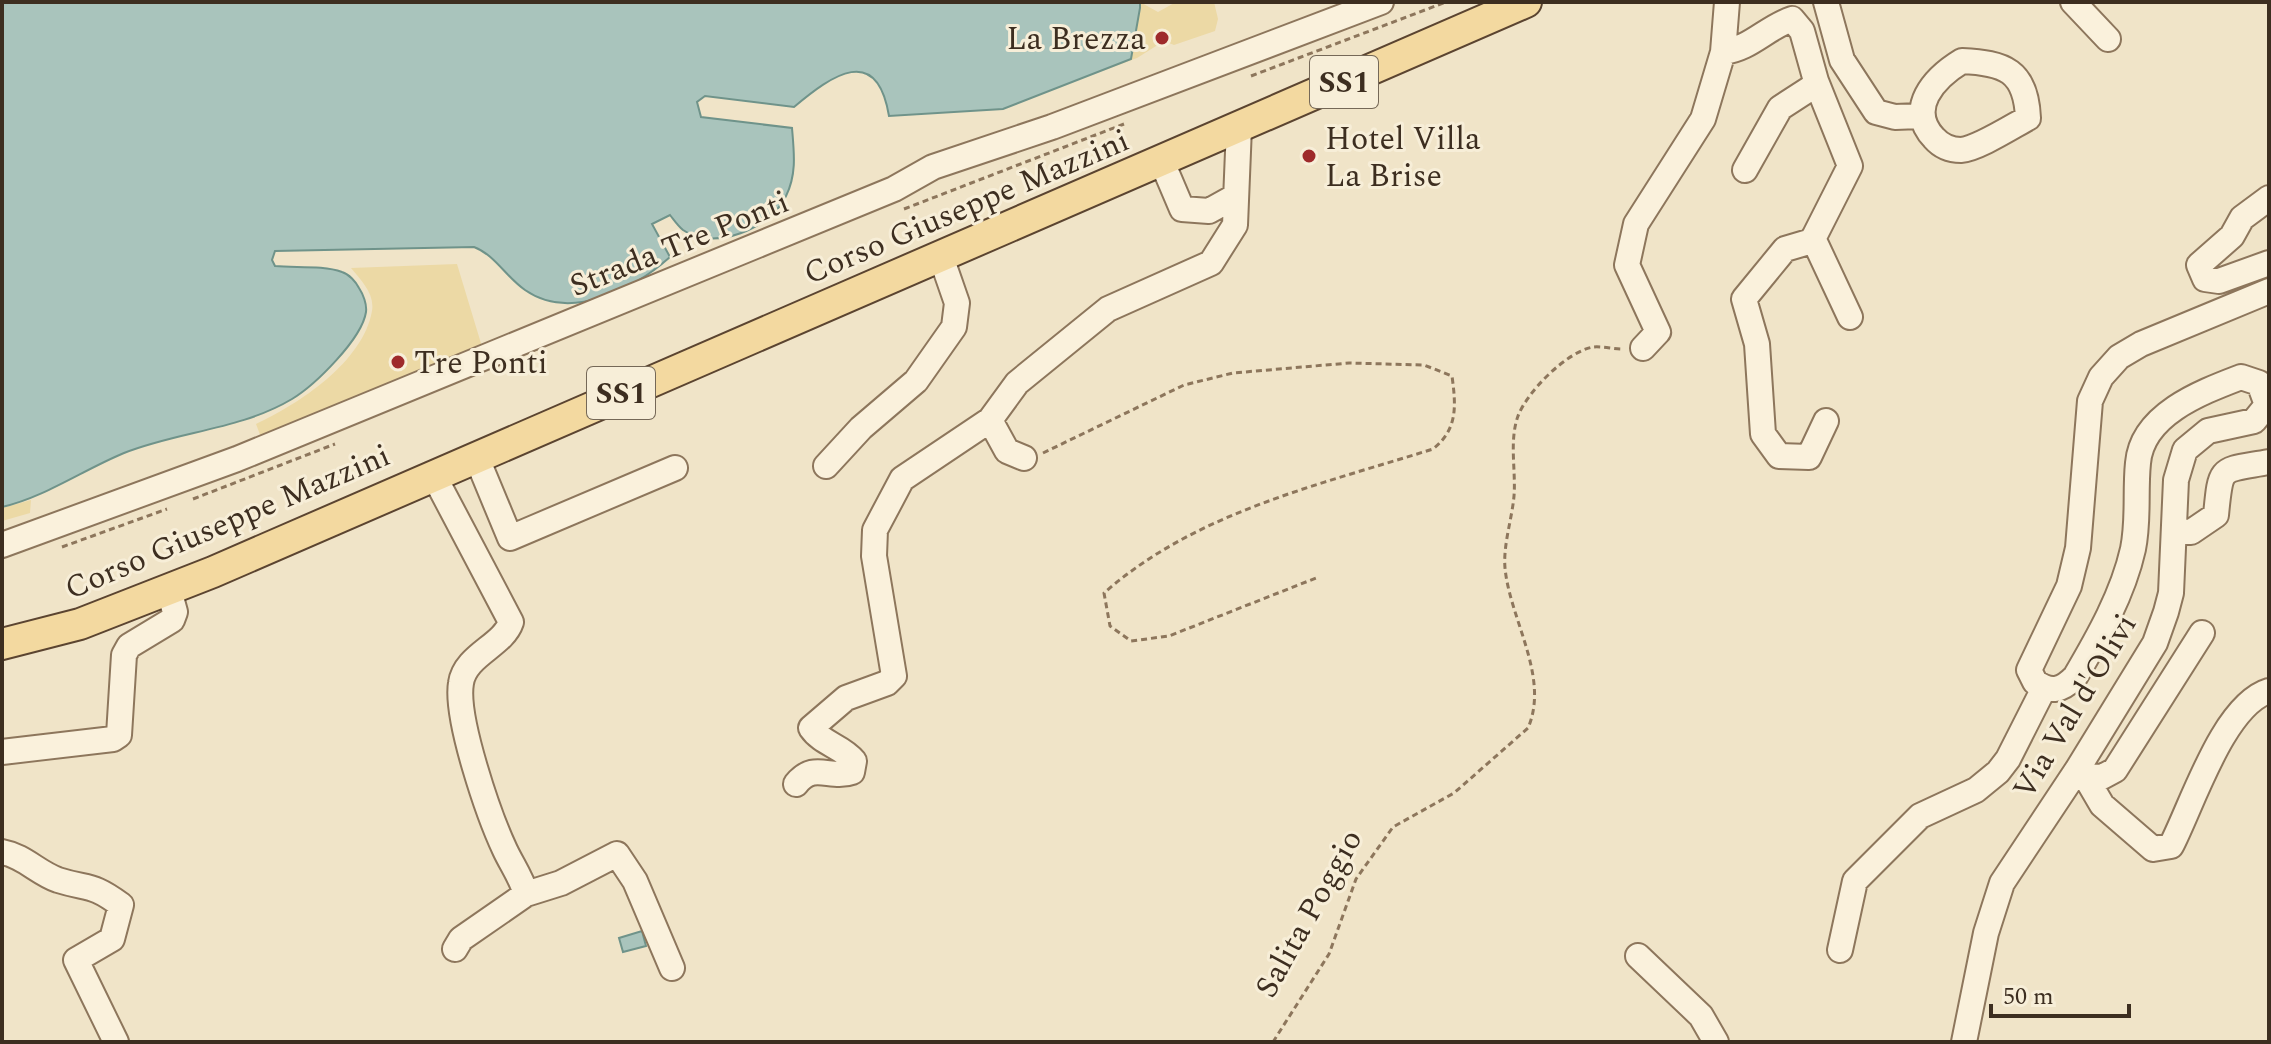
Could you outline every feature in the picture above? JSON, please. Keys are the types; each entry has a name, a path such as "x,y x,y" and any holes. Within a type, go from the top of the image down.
{"main road":[{"name":"Corso Giuseppe Mazzini","path":"2,644 80,624 169,590 1526,2"}],"street":[{"name":"Strada Tre Ponti","path":"2,545 237,459 420,386 894,189 933,167 1082,116 1381,2"},
{"path":"1643,348 1658,332 1627,265 1636,224 1703,119 1723,52 1727,2"},
{"path":"1826,2 1842,60 1876,112 1895,117 1920,116"},
{"path":"2073,2 2108,39"},
{"path":"1723,52 1742,50 1774,26 1792,19 1802,31 1817,84 1850,166 1813,238 1785,249 1744,299 1757,344 1763,434 1779,456 1809,457 1826,421"},
{"path":"1962,61 1998,63 2013,74 2028,105 2028,118 1963,150 1942,146 1923,127 1920,116 1929,89 1944,72 1962,61"},
{"path":"1745,170 1780,108 1817,84"},
{"path":"817,701 846,698 887,683 895,672 874,556 875,530 902,479 990,420 1017,383 1108,309 1211,263 1235,225 1241,143 1239,127"},
{"path":"1162,162 1182,209 1209,211 1236,196"},
{"path":"2269,198 2242,218 2232,236 2199,265 2205,279 2219,281 2269,263"},
{"path":"1813,238 1850,317"},
{"path":"826,466 861,428 916,381 954,327 957,303 940,254"},
{"name":"Via Val d'Olivi","path":"1964,1042 1986,933 2002,883 2081,773 2155,643 2171,593 2176,480 2185,450 2208,431 2254,421 2268,404 2259,383 2241,377 2196,397 2157,422 2138,461 2136,535 2125,576 2075,677 2064,687 2044,688 2035,682 2029,670 2069,586 2078,548 2090,401 2101,377 2119,357 2141,344 2269,291"},
{"path":"990,420 1007,451 1024,458"},
{"path":"476,456 510,538 675,468"},
{"path":"2175,531 2191,532 2216,515 2219,478 2226,470 2269,462"},
{"name":"Corso Giuseppe Mazzini","path":"433,474 511,622 508,630 479,653 460,682 473,760 505,849 526,894"},
{"path":"2,752 113,739 119,735 124,655 129,646 172,620 175,612 169,590"},
{"path":"2081,773 2102,777 2115,770 2202,633"},
{"path":"1840,950 1855,881 1920,816 1976,790 1998,772 2008,759 2044,688"},
{"path":"2081,773 2102,805 2153,849 2171,846 2218,745 2248,704 2269,691"},
{"path":"796,784 807,772 818,770 848,775 855,768 847,752 817,737 811,728 846,698"},
{"path":"2,852 17,855 56,880 97,887 121,905 112,939 76,960 116,1042"},
{"path":"455,949 461,939 526,894 561,883 617,854 635,881 672,968"},
{"path":"1638,956 1701,1016 1716,1042"}],"path":[{"path":"1250,76 1446,2"},
{"path":"895,213 1131,121"},
{"name":"Salita Poggio","path":"1273,1042 1329,954 1356,879 1393,827 1454,793 1528,728 1533,716 1530,658 1518,631 1504,565 1514,495 1518,416 1540,382 1563,363 1592,347 1643,348"},
{"path":"1024,458 1052,451 1184,385 1233,373 1349,363 1424,365 1452,376 1456,403 1448,437 1433,449 1303,486 1179,539 1133,567 1104,593 1110,626 1131,641 1169,636 1316,578"},
{"path":"182,504 343,440"},
{"path":"55,549 171,508"}],"sand":[{"name":"La Brezza","path":"1140,2 1158,12 1176,2 1214,2 1218,19 1215,31 1174,45 1164,41 1137,58 1100,72 1131,59"},
{"name":"Tre Ponti","path":"457,264 483,350 262,440 256,424 291,405 327,379 343,364 366,330 372,311 371,299 351,268"},
{"path":"31,500 30,513 2,521 2,508"}],"water":[{"path":"2,2 1140,2 1140,8 1131,59 1003,109 889,116 883,93 874,79 864,73 851,72 823,85 794,107 705,96 697,102 701,117 792,128 793,171 786,196 779,208 755,227 725,237 696,236 683,230 670,215 652,224 670,257 639,280 601,298 562,303 543,299 525,290 488,255 474,247 275,251 272,260 275,266 342,272 354,281 363,296 366,312 363,323 347,348 324,372 302,392 272,409 230,424 124,453 49,490 2,507"},
{"path":"642,931 646,946 623,952 619,938"}],"place":[{"name":"La Brezza","path":"1162,38"},
{"name":"Hotel Villa La Brise","path":"1309,156"},
{"name":"Tre Ponti","path":"398,362"}]}
